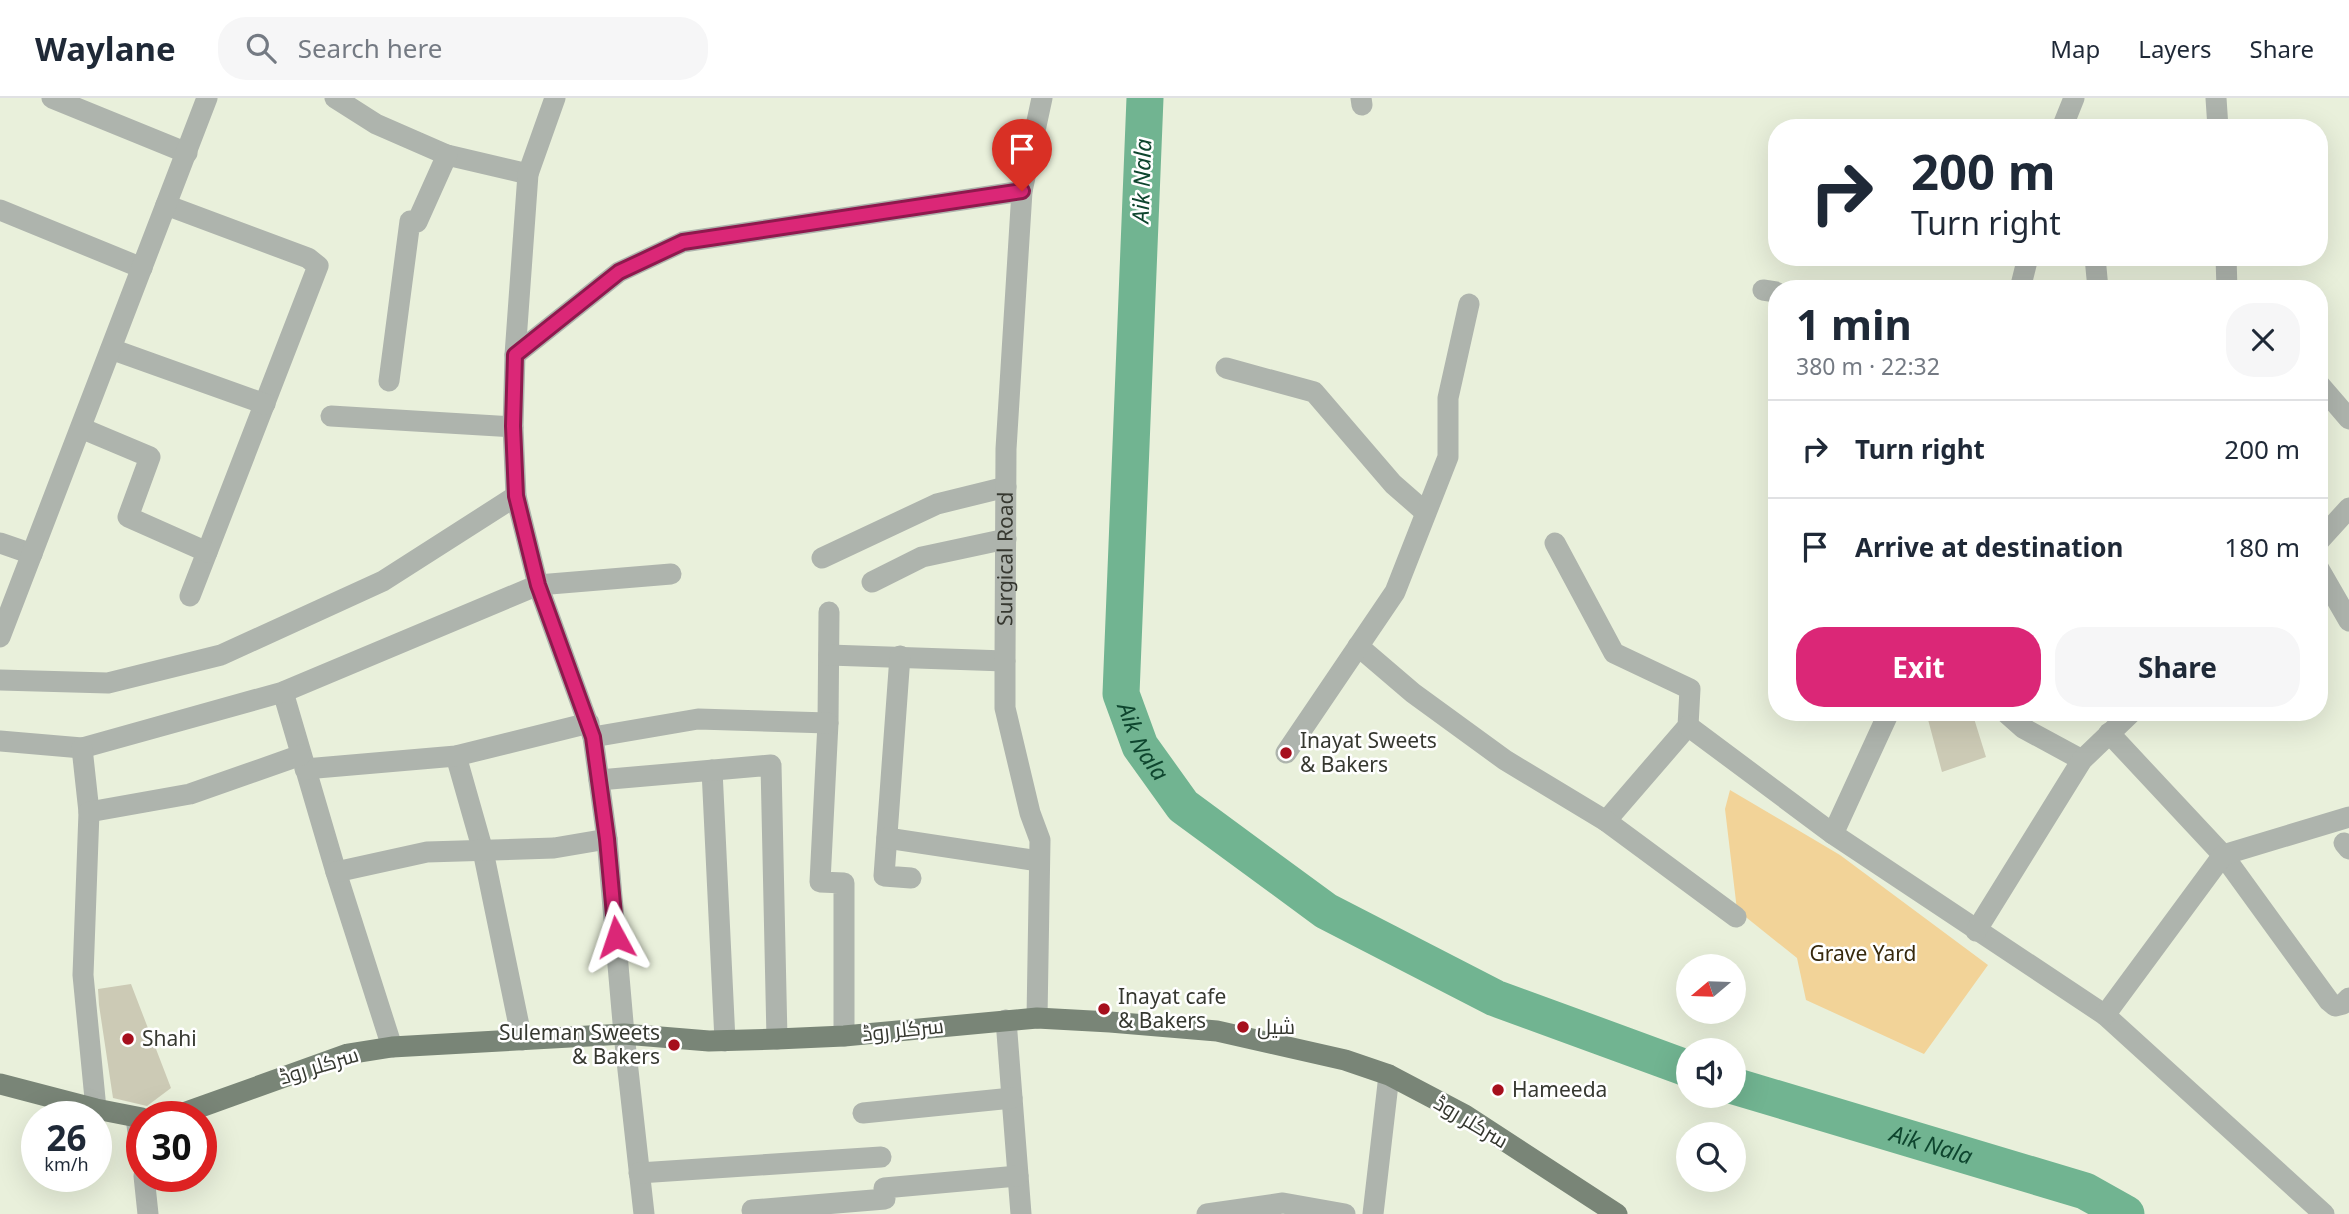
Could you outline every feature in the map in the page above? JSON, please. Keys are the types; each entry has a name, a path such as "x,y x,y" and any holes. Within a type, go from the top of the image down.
{"main road":[{"name":"سرکلر روڈ","path":"217,1101 348,1054 392,1047 624,1034 725,1041 844,1036 1037,1018 1217,1031 1345,1060 1389,1075 1465,1115 1617,1214"},
{"name":"سرکلر روڈ","path":"0,1084 65,1101"}],"street":[{"path":"52,98 187,153"},
{"path":"0,637 207,98"},
{"path":"335,98 376,124 447,155 528,174"},
{"path":"555,98 528,174 515,355 513,426 516,496 538,585 591,730 607,839 624,1034 644,1214"},
{"name":"Surgical Road","path":"1037,1018 1040,840 1030,813 1005,708 1006,449 1022,191 1042,98"},
{"path":"2066,119 2077,98"},
{"path":"2077,98 2080,119"},
{"path":"2216,98 2217,119"},
{"path":"389,380 410,220 417,222 447,155"},
{"path":"515,355 619,272 683,242 1022,191"},
{"path":"166,205 308,258 318,266 190,597"},
{"path":"0,210 142,268"},
{"path":"1286,753 1395,592 1448,457 1448,398 1469,304"},
{"path":"111,349 265,404"},
{"path":"1226,368 1314,392 1393,484 1425,512"},
{"path":"2328,394 2349,419"},
{"path":"331,416 513,426"},
{"path":"81,428 150,457 128,517 207,552"},
{"path":"822,558 937,504 1006,486"},
{"path":"0,680 108,683 221,655 383,581 516,496"},
{"path":"2328,531 2349,508"},
{"path":"872,582 922,557 1006,539"},
{"path":"0,543 32,554"},
{"path":"1555,543 1614,653 1690,689 1688,726 1606,821"},
{"path":"0,741 82,748 283,692 538,585 671,574"},
{"path":"2328,585 2349,621"},
{"path":"829,612 828,723 820,882 844,883 844,1036"},
{"path":"1358,646 1413,694 1505,760 1606,821 1737,917"},
{"path":"829,655 1005,661"},
{"path":"900,656 884,876 911,878"},
{"path":"283,692 336,872 392,1047"},
{"path":"89,812 190,794 303,762 456,756 591,730 698,719 828,723"},
{"path":"1833,834 1885,721"},
{"path":"2015,721 2082,760"},
{"path":"1976,930 2082,760 2122,721"},
{"path":"1688,726 1833,834 2105,1015 2324,1214"},
{"path":"2109,733 2223,855 2329,1001 2335,1006 2343,1004 2349,998"},
{"path":"82,748 89,812 83,975 95,1101"},
{"path":"456,756 482,851 522,1040"},
{"path":"599,780 771,765 777,1039"},
{"path":"712,770 725,1041"},
{"path":"2105,1015 2223,855 2349,817"},
{"path":"887,838 1039,861"},
{"path":"336,872 427,852 554,848 607,839"},
{"path":"1006,1020 1021,1214"},
{"path":"1373,1214 1389,1075"},
{"path":"863,1113 1012,1098"},
{"path":"639,1173 881,1157"},
{"path":"752,1210 885,1199 884,1188 1018,1176"},
{"path":"146,1192 148,1214"},
{"path":"1207,1214 1283,1203 1345,1214"}],"green space":[{"name":"Grave Yard","path":"1730,790 1840,855 1988,965 1924,1054 1806,1000 1797,958 1737,910 1725,809"}],"building":[{"path":"1928,721 1975,721 1986,757 1942,772"},
{"name":"Shahi","path":"131,984 171,1088 154,1101 113,1098 98,989"}],"waterway":[{"name":"Aik Nala","path":"1145,98 1121,694 1140,746 1183,806 1326,911 1495,998 1676,1064"},
{"name":"Aik Nala","path":"1746,1090 2085,1191 2126,1214"}],"place":[{"name":"Inayat Sweets & Bakers","path":"1286,753"},
{"name":"Inayat cafe & Bakers","path":"1104,1009"},
{"name":"شیل","path":"1243,1027"},
{"name":"Shahi","path":"128,1039"},
{"name":"Suleman Sweets & Bakers","path":"674,1045"},
{"name":"Hameeda","path":"1498,1090"}],"route":[{"path":"616,937 607,839 593,737 538,585 516,496 513,426 515,355 619,272 683,242 1022,191"}]}
